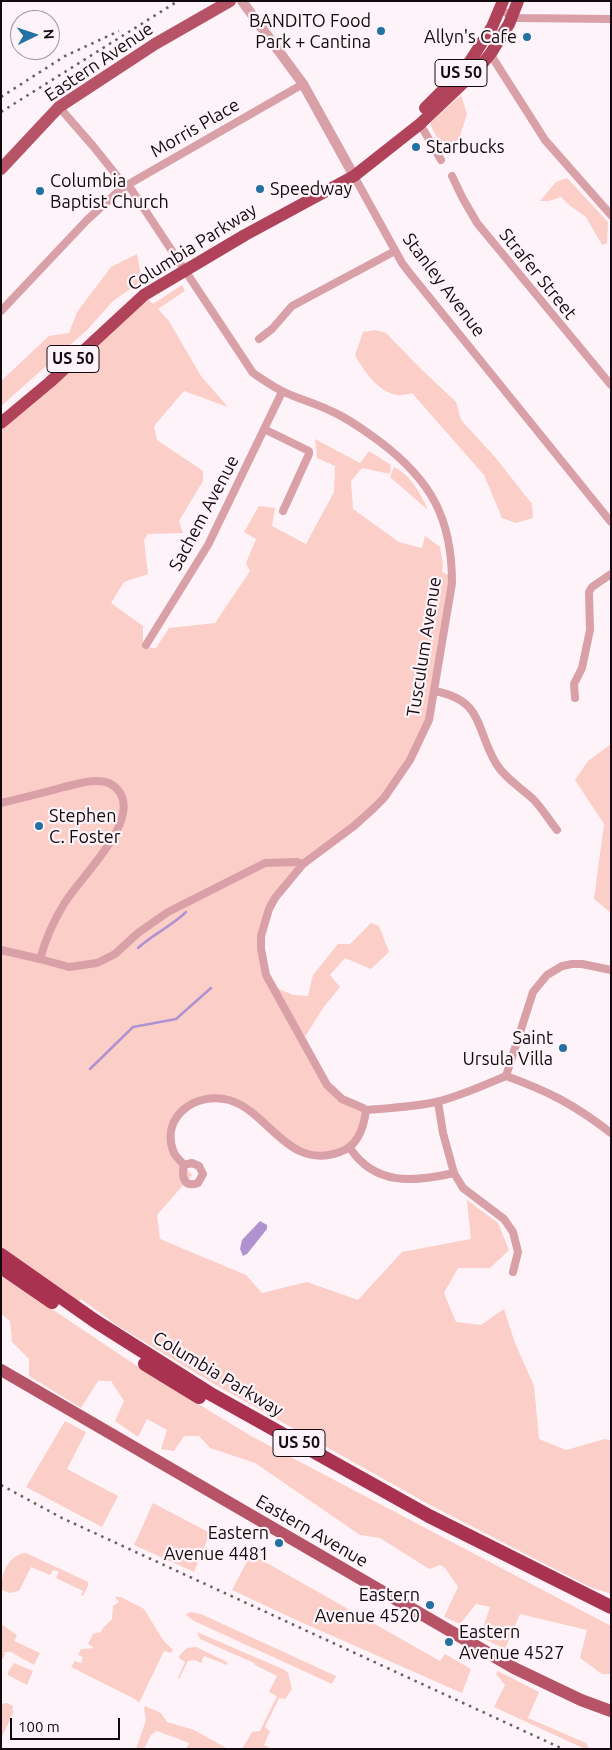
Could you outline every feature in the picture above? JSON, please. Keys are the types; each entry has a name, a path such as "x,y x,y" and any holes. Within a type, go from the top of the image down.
{"highway":[{"path":"512,16 510,10 514,1"},
{"name":"Columbia Parkway","path":"394,143 407,125 486,49 512,16 518,1"},
{"name":"Columbia Parkway","path":"1,423 50,382 144,295 312,198 354,176 420,124 478,69 501,6"},
{"name":"Columbia Parkway","path":"1,1255 95,1321 209,1393 429,1516 611,1607"},
{"name":"Columbia Parkway","path":"1,1267 176,1384 477,1550 611,1617"}],"main road":[{"name":"Eastern Avenue","path":"1,169 59,108 154,44 230,1"},
{"name":"Eastern Avenue","path":"4,1374 514,1668 611,1712"}],"street":[{"name":"Stanley Avenue","path":"242,1 303,84 408,272 611,522"},
{"path":"501,6 512,16 518,18 611,20"},
{"path":"486,49 545,140 611,215"},
{"name":"Morris Place","path":"1,311 87,220 126,185 303,84"},
{"name":"Tusculum Avenue","path":"59,108 131,189 253,373 282,392 330,410 358,426 388,448 412,469 432,495 446,527 452,577 429,720 420,742 384,798 354,826 303,864 275,898 261,936 261,949 266,975 327,1085 342,1098 366,1110"},
{"path":"420,124 441,160"},
{"name":"Strafer Street","path":"452,176 462,198 477,223 611,385"},
{"path":"258,339 272,329 292,306 395,251"},
{"name":"Sachem Avenue","path":"146,645 208,545 282,392"},
{"path":"264,429 309,451 283,511"},
{"path":"575,698 574,684 582,668 590,630 589,592 611,574"},
{"path":"434,691 450,694 460,699 469,708 478,720 497,765 519,788 534,800 557,830"},
{"path":"1,803 74,785 99,781 111,784 116,788 123,800 124,812 113,838 64,904 42,949 40,959"},
{"path":"1,950 69,967 97,963 115,954 168,912 265,864 297,862 303,864"},
{"path":"506,1076 533,992 547,974 572,964 582,964 611,970"},
{"path":"184,1165 174,1154 171,1139 172,1128 176,1118 186,1106 209,1098 226,1099 240,1104 252,1112 282,1141 303,1153 316,1156 328,1156 350,1148 363,1127 366,1110 438,1102 506,1076 550,1093 579,1110 611,1133"},
{"path":"438,1102 443,1132 454,1173 463,1188 497,1213 509,1226 518,1252 513,1272"},
{"path":"350,1148 355,1156 368,1168 389,1178 404,1179 454,1173"}],"shaded area":[{"path":"461,95 467,114 459,139 445,153 431,126 431,122"},
{"path":"567,178 608,222 607,243 602,245 586,217 561,197 549,201 540,201 556,182"},
{"path":"137,254 142,281 113,301 87,330 1,406 1,381 49,336 69,333 77,312 111,267"},
{"path":"182,285 185,291 158,309 169,321 201,376 228,407 184,391 154,426 157,440 203,471 203,481 179,521 183,533 148,534 144,540 148,574 124,582 111,603 143,626 143,647 156,648 169,628 215,623 250,571 246,563 256,539 244,532 259,506 275,508 272,526 306,544 334,492 335,466 317,458 315,439 360,463 369,451 391,465 390,474 362,468 351,481 353,509 399,542 422,548 425,536 440,547 443,564 442,572 452,577 429,720 384,798 303,864 275,898 261,936 263,963 327,1085 363,1108 363,1127 340,1152 303,1153 252,1112 226,1099 186,1106 172,1129 174,1154 192,1175 157,1215 160,1239 246,1275 262,1293 307,1282 358,1300 402,1252 471,1239 467,1200 498,1223 509,1250 490,1268 458,1268 444,1293 456,1322 481,1325 504,1309 515,1343 534,1386 539,1439 566,1450 605,1439 611,1441 611,1594 590,1587 430,1505 214,1384 118,1326 81,1299 74,1306 1,1255 1,423 144,295 153,304"},
{"path":"375,330 386,333 456,402 461,420 495,457 532,504 533,518 516,523 502,518 484,475 412,393 397,395 390,393 372,380 355,355 363,332"},
{"path":"394,467 410,479 428,510 390,477"},
{"path":"611,744 611,913 594,899 604,824 575,780 588,761"},
{"path":"371,923 379,926 389,952 371,969 345,958 330,975 340,987 323,1008 305,1037 277,988 293,995 308,996 313,975 338,944 350,944"},
{"path":"260,1221 267,1225 267,1229 247,1254 243,1256 240,1249 242,1240"},
{"path":"1,1275 152,1376 251,1436 611,1626 611,1674 602,1674 580,1658 587,1630 520,1614 505,1649 480,1637 490,1607 476,1604 460,1624 444,1617 458,1587 445,1568 440,1565 429,1569 380,1538 360,1535 255,1463 210,1448 199,1436 184,1436 174,1451 161,1449 167,1430 147,1419 138,1437 115,1421 124,1401 111,1381 98,1381 81,1408 29,1376 29,1359 12,1342 10,1321 1,1314"},
{"path":"65,1421 86,1432 67,1469 118,1496 102,1527 26,1487"},
{"path":"153,1503 210,1533 194,1572 134,1545"},
{"path":"26,1553 88,1582 83,1596 81,1595 83,1591 56,1578 59,1572 53,1570 50,1575 31,1567 19,1591 10,1593 2,1590 1,1592 2,1579 6,1567 14,1558"},
{"path":"251,1554 440,1661 445,1654 471,1669 462,1693 232,1590"},
{"path":"115,1597 121,1597 144,1609 163,1640 173,1650 171,1653 164,1651 139,1703 135,1699 71,1667 75,1661 81,1663 83,1657 78,1655 81,1649 94,1648 88,1644 93,1634 101,1632 112,1619 113,1606 119,1602"},
{"path":"192,1612 201,1614 336,1676 332,1684 194,1621 185,1614"},
{"path":"1,1624 17,1635 14,1641 40,1653 34,1665 11,1652 5,1652 1,1660"},
{"path":"197,1632 285,1670 288,1673 292,1689 285,1699 279,1698 265,1727 270,1731 264,1745 272,1749 242,1749 252,1732 260,1731 277,1696 269,1692 277,1676 254,1663 200,1639"},
{"path":"196,1647 227,1662 227,1665 204,1656 201,1663 195,1660 188,1661 179,1679 185,1662 179,1656 187,1648"},
{"path":"14,1663 33,1671 27,1685 8,1675"},
{"path":"498,1671 539,1692 528,1718 586,1743 589,1749 585,1749 494,1707 505,1685 496,1674"},
{"path":"7,1703 13,1706 12,1710 14,1711 1,1739 1,1704"},
{"path":"145,1706 161,1713 167,1722 194,1730 228,1749 186,1749 189,1743 157,1731 151,1735 144,1749 136,1749 146,1720"}],"waterway":[{"path":"138,948 186,912"},
{"path":"90,1069 133,1027 176,1019 211,988"}],"railway":[{"path":"1,112 178,1"},
{"path":"1,97 65,56 119,31"},
{"path":"1,1485 62,1518 563,1749"}],"place":[{"name":"BANDITO Food Park + Cantina","path":"381,31"},
{"name":"Allyn's Cafe","path":"527,37"},
{"name":"Starbucks","path":"416,147"},
{"name":"Speedway","path":"260,189"},
{"name":"Columbia Baptist Church","path":"40,191"},
{"name":"Stephen C. Foster","path":"39,826"},
{"name":"Saint Ursula Villa","path":"563,1048"},
{"name":"Eastern Avenue 4481","path":"279,1543"},
{"name":"Eastern Avenue 4520","path":"430,1605"},
{"name":"Eastern Avenue 4527","path":"449,1642"}]}
